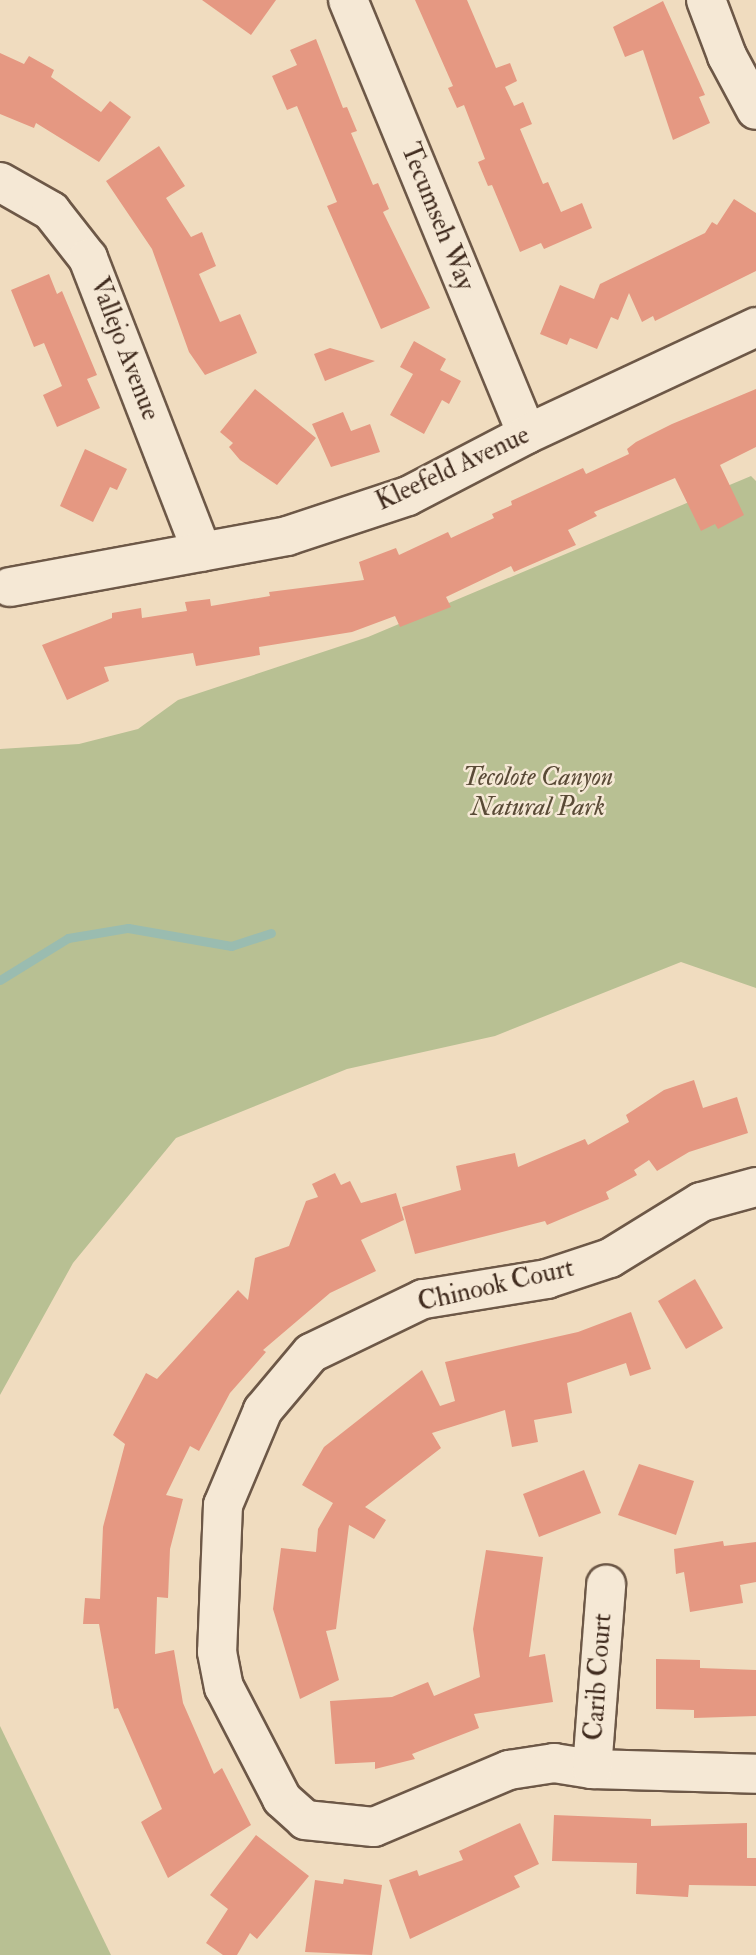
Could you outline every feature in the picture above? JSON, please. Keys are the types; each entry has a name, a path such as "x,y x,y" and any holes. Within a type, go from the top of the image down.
{"street":[{"name":"Tecumseh Way","path":"348,0 527,434"},
{"path":"706,0 727,56 756,110"},
{"name":"Vallejo Avenue","path":"0,181 51,211 88,258 202,552"},
{"name":"Kleefeld Avenue","path":"10,587 287,536 408,496 527,434 756,327"},
{"name":"Chinook Court","path":"756,1187 701,1202 640,1237 610,1258 547,1279 423,1300 311,1353 262,1410 223,1505 217,1653 224,1687 282,1799 305,1820 331,1826 374,1827 509,1770 554,1763 592,1769 756,1774"},
{"name":"Carib Court","path":"592,1769 606,1585"}],"green space":[{"name":"Tecolote Canyon Natural Park","path":"751,476 756,481 756,988 681,962 495,1036 347,1069 176,1138 73,1263 0,1395 0,749 79,744 138,729 178,700 368,637"},
{"path":"0,1726 111,1955 0,1955"}],"building":[{"path":"202,0 276,0 251,35"},
{"path":"415,0 467,0 496,68 510,63 517,81 505,87 514,106 523,102 532,124 520,129 543,184 548,182 561,212 582,203 592,228 544,249 541,243 520,252 492,185 488,186 478,162 485,159 464,105 457,108 448,88 453,86"},
{"path":"663,1 705,95 699,97 710,123 673,140 643,50 625,57 613,27"},
{"path":"316,39 343,108 347,107 357,131 351,133 373,185 378,183 389,209 383,212 430,308 381,329 327,206 337,202 297,106 287,110 272,76 297,65 290,50"},
{"path":"0,53 24,64 29,56 54,70 51,77 101,112 110,101 131,117 99,162 36,123 34,128 0,114"},
{"path":"159,146 185,186 166,198 191,237 202,232 216,266 199,274 220,322 240,314 257,353 205,375 189,352 152,249 106,181"},
{"path":"734,199 756,213 756,271 655,321 653,316 642,322 629,293 618,320 611,317 597,349 570,338 567,345 540,334 560,285 594,299 600,284 705,233 712,222 717,225"},
{"path":"49,274 57,294 62,291 97,375 87,379 100,408 57,427 43,395 62,386 44,343 34,347 11,290"},
{"path":"414,341 446,359 440,370 461,381 449,404 442,400 424,434 390,415 413,374 400,367"},
{"path":"330,348 375,361 325,381 314,354"},
{"path":"255,389 316,438 277,485 240,460 229,447 233,443 220,432"},
{"path":"756,389 756,447 720,465 744,515 718,529 715,524 701,531 675,478 594,512 597,516 568,530 576,545 514,572 511,566 446,597 451,607 400,627 395,616 352,632 259,647 260,655 196,666 193,653 104,667 109,681 67,700 42,645 112,618 112,613 141,608 142,618 187,611 185,602 210,599 211,606 270,596 269,592 364,580 359,562 396,548 399,555 448,532 451,538 494,518 492,514 512,505 511,501 583,468 586,474 629,454 627,449 636,442 672,424"},
{"path":"343,412 351,431 370,424 380,452 331,467 312,424"},
{"path":"85,449 127,469 117,490 110,487 93,522 60,506"},
{"path":"694,1080 703,1108 737,1097 748,1133 689,1152 657,1171 649,1160 634,1170 637,1175 606,1192 609,1199 547,1225 545,1221 415,1254 402,1207 461,1190 456,1166 515,1153 518,1167 585,1139 588,1145 629,1122 626,1115 664,1090"},
{"path":"335,1173 341,1185 350,1181 361,1203 396,1193 404,1220 361,1240 376,1271 330,1293 263,1350 266,1352 230,1393 199,1451 190,1446 166,1495 183,1499 170,1549 168,1598 157,1597 155,1654 174,1650 183,1703 214,1774 222,1768 251,1825 168,1878 141,1822 162,1809 118,1708 114,1709 99,1624 83,1624 85,1598 100,1599 103,1527 125,1444 113,1435 146,1373 157,1379 238,1290 248,1300 255,1258 289,1246 306,1201 318,1197 312,1184"},
{"path":"695,1279 723,1328 686,1349 658,1301"},
{"path":"631,1312 651,1369 630,1376 626,1363 567,1383 572,1413 534,1420 538,1442 512,1447 505,1410 432,1433 441,1448 365,1507 386,1520 374,1539 349,1525 336,1629 326,1631 339,1680 300,1699 273,1609 281,1548 316,1552 318,1529 333,1503 302,1485 324,1447 422,1370 440,1406 455,1401 445,1362 578,1332"},
{"path":"639,1464 694,1481 676,1535 618,1515"},
{"path":"584,1470 601,1513 539,1537 523,1494"},
{"path":"723,1541 724,1546 756,1542 756,1582 740,1585 743,1603 690,1612 684,1572 676,1574 674,1549"},
{"path":"486,1550 543,1557 529,1657 545,1654 553,1702 474,1714 479,1728 412,1754 415,1759 375,1769 375,1762 335,1764 330,1701 392,1697 428,1682 434,1696 480,1677 473,1629"},
{"path":"656,1659 700,1660 700,1668 756,1670 756,1716 694,1718 694,1710 656,1709"},
{"path":"554,1815 651,1819 651,1826 747,1823 747,1858 756,1858 756,1886 689,1885 688,1897 636,1894 637,1863 552,1861"},
{"path":"520,1823 539,1864 514,1876 520,1887 410,1939 389,1880 417,1870 419,1876 463,1860 459,1851"},
{"path":"256,1835 309,1876 257,1939 250,1933 237,1955 223,1955 206,1943 228,1909 210,1895"},
{"path":"344,1879 382,1885 372,1955 305,1952 315,1880 343,1884"}],"waterway":[{"path":"0,980 68,938 128,928 231,946 271,933"}]}
